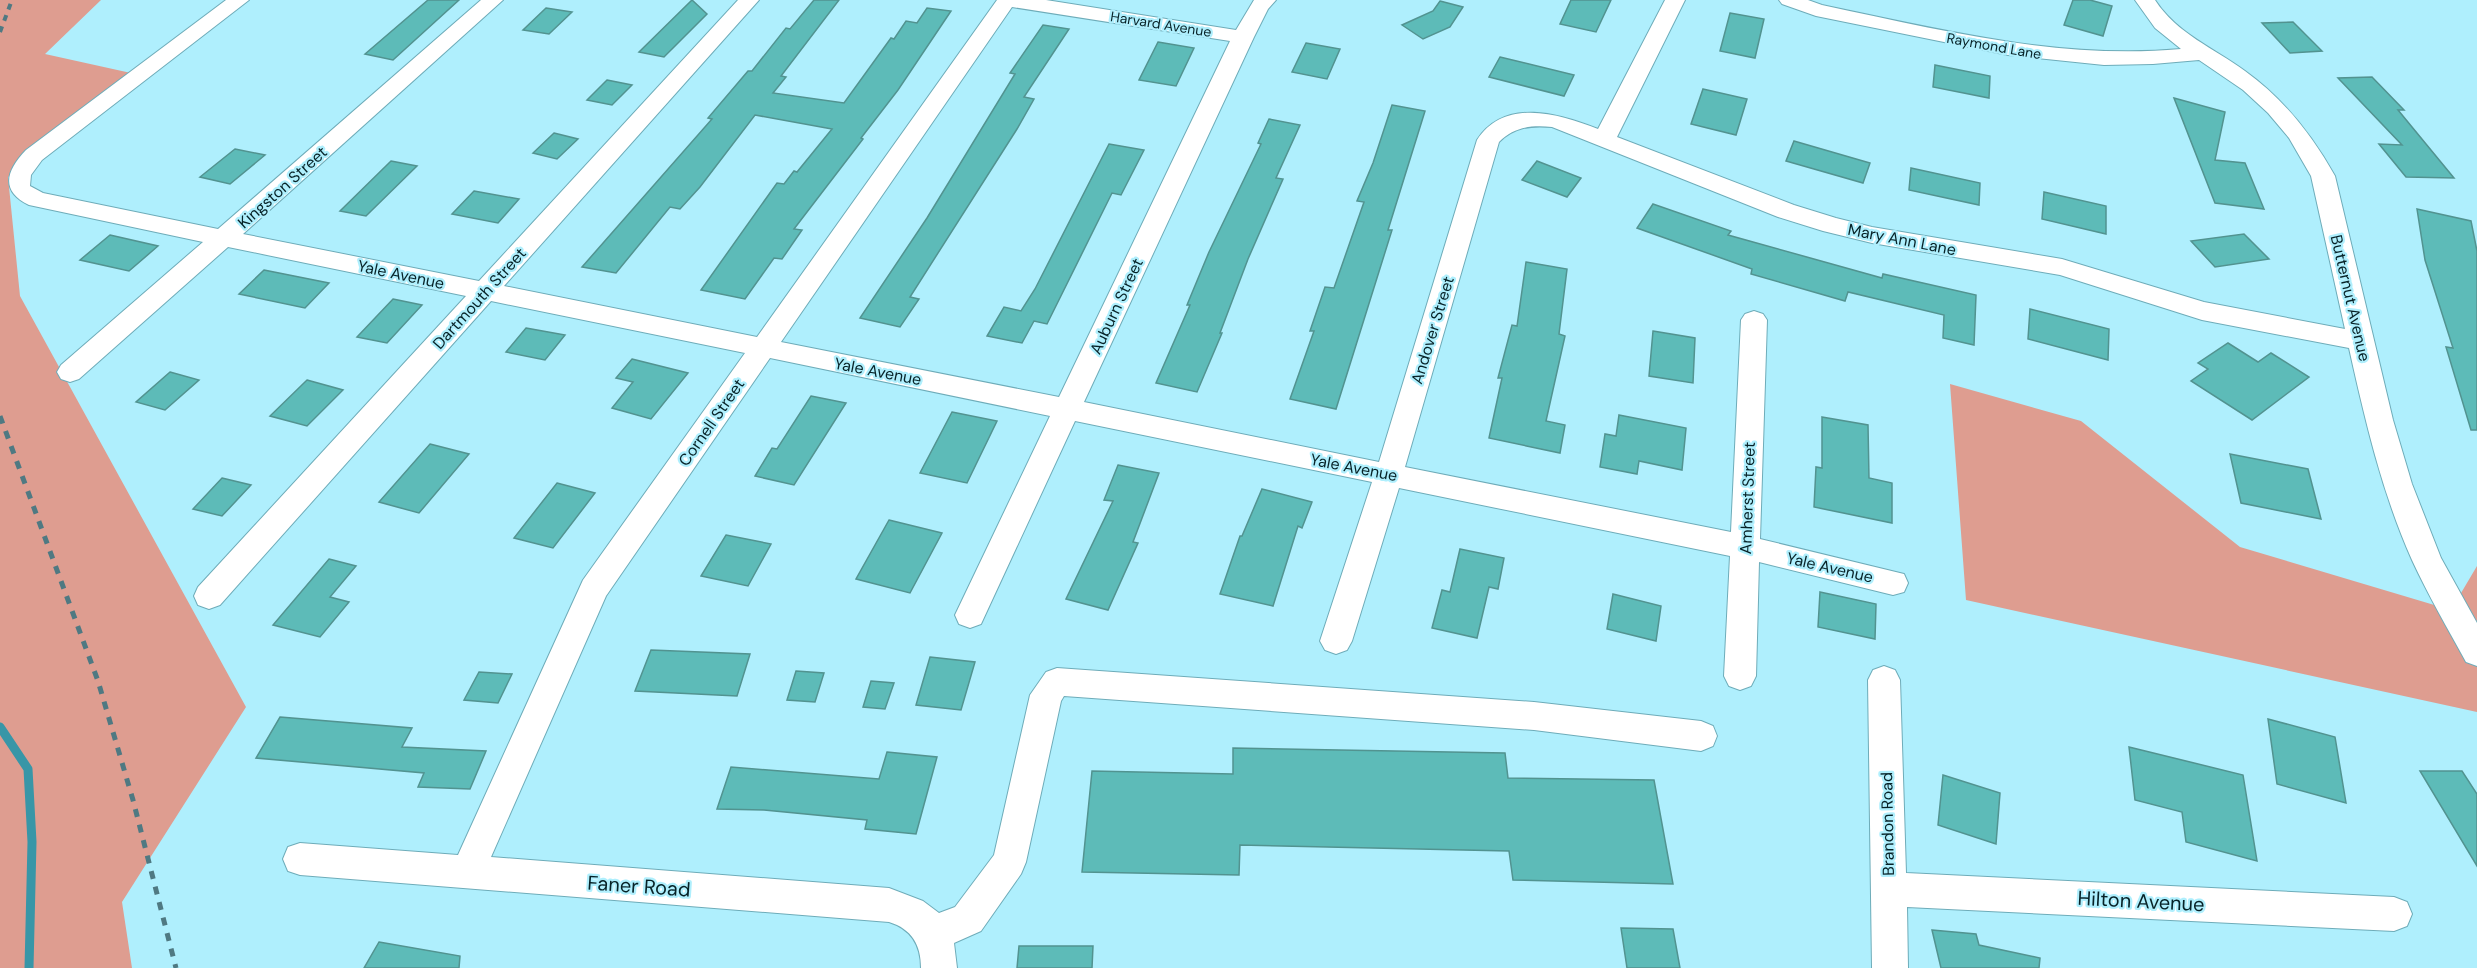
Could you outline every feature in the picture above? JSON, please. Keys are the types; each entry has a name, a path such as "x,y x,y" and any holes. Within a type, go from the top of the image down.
{"street":[{"name":"Yale Avenue","path":"239,0 34,155 22,166 17,178 18,189 37,200 1745,547 1893,583"},
{"name":"Kingston Street","path":"70,372 493,0"},
{"name":"Dartmouth Street","path":"209,596 749,0"},
{"name":"Harvard Avenue","path":"1007,0 1243,37"},
{"name":"Cornell Street","path":"466,873 594,589 1007,0"},
{"name":"Auburn Street","path":"970,615 1243,37 1259,6 1266,0"},
{"path":"1604,140 1675,0"},
{"name":"Raymond Lane","path":"1789,0 1816,10 2011,51 2053,56 2134,60 2203,53"},
{"name":"Butternut Avenue","path":"2145,0 2161,21 2178,36 2237,75 2265,97 2290,123 2309,148 2323,176 2379,420 2398,484 2427,560 2477,653"},
{"name":"Andover Street","path":"1336,641 1389,474 1488,140 1496,130 1508,124 1540,119 1556,121 1604,140"},
{"name":"Mary Ann Lane","path":"1604,140 1786,211 1832,225 1872,235 2061,267 2202,311 2361,341"},
{"name":"Amherst Street","path":"1740,676 1754,320"},
{"name":"Brandon Road","path":"1884,680 1890,968"},
{"path":"939,968 940,959 933,934 968,919 1009,862 1022,816 1046,695 1057,682 1534,716 1701,736"},
{"name":"Faner Road","path":"300,859 889,905 904,908 922,919 933,934"},
{"name":"Hilton Avenue","path":"1889,889 2394,914"}],"shaded area":[{"path":"0,0 101,0 45,54 140,75 8,177 20,296 246,707 122,902 132,968 0,968"},
{"path":"1950,384 2081,421 2240,547 2451,610 2477,566 2477,712 1966,600"}],"building":[{"path":"428,0 459,0 393,60 365,54"},
{"path":"692,0 707,14 664,57 639,52"},
{"path":"814,0 839,0 781,76 786,77 773,93 844,103 906,21 917,23 927,8 951,11 898,90 861,138 863,139 794,229 802,230 782,259 774,258 745,299 701,290 777,183 784,184 794,171 797,172 832,129 755,115 700,187 680,209 670,207 616,273 582,267 712,119 708,118 748,71 752,71 786,28 790,29"},
{"path":"1571,0 1611,0 1596,32 1560,24"},
{"path":"2073,0 2090,0 2112,6 2103,36 2064,25"},
{"path":"1440,1 1463,7 1450,27 1423,39 1402,25 1433,11"},
{"path":"546,8 572,12 549,34 523,30"},
{"path":"1730,13 1764,19 1755,58 1720,51"},
{"path":"2293,22 2322,51 2290,53 2262,23"},
{"path":"1043,25 1069,29 1024,97 1034,99 1017,129 910,297 919,299 900,327 860,318 927,218 1015,74 1010,73"},
{"path":"1158,42 1194,48 1176,86 1139,80"},
{"path":"1306,43 1340,49 1327,79 1292,72"},
{"path":"1500,57 1574,75 1564,96 1489,77"},
{"path":"1935,65 1990,76 1989,98 1933,87"},
{"path":"2372,77 2404,110 2398,110 2454,178 2406,177 2379,144 2402,145 2338,78"},
{"path":"607,80 632,85 612,105 587,100"},
{"path":"1703,89 1747,99 1736,135 1691,124"},
{"path":"2174,98 2225,112 2215,160 2245,163 2264,209 2215,203"},
{"path":"1392,105 1425,111 1388,230 1392,230 1336,409 1290,399 1314,331 1310,331 1325,287 1334,288 1364,202 1357,201 1373,163"},
{"path":"1269,119 1300,125 1276,178 1283,179 1248,259 1220,333 1222,333 1197,392 1156,383 1190,305 1187,305 1209,252 1261,144 1258,143"},
{"path":"554,133 578,139 557,159 533,153"},
{"path":"1794,141 1870,163 1863,183 1786,161"},
{"path":"1109,144 1144,150 1121,195 1112,193 1047,324 1034,321 1022,343 987,336 1004,307 1021,311 1035,289"},
{"path":"235,149 265,155 230,184 200,177"},
{"path":"391,161 417,166 366,216 340,211"},
{"path":"1537,161 1581,178 1567,197 1522,180"},
{"path":"1911,168 1980,183 1979,205 1909,190"},
{"path":"474,191 519,199 498,223 452,214"},
{"path":"2044,192 2106,206 2106,234 2042,219"},
{"path":"1653,204 1731,231 1728,235 1882,278 1883,274 1976,295 1974,345 1943,338 1944,315 1848,292 1845,301 1751,274 1752,269 1637,228"},
{"path":"2417,209 2471,221 2477,251 2477,430 2471,430 2446,347 2453,348 2425,260"},
{"path":"2244,234 2269,259 2215,267 2191,241"},
{"path":"110,235 158,246 129,271 80,260"},
{"path":"1526,262 1567,269 1559,334 1565,336 1546,421 1565,425 1560,453 1489,438 1502,378 1498,378 1512,325 1517,326"},
{"path":"264,270 329,283 305,308 239,294"},
{"path":"393,299 422,305 387,343 357,337"},
{"path":"2030,309 2109,329 2108,360 2028,339"},
{"path":"526,328 565,335 545,360 506,352"},
{"path":"1653,331 1695,338 1693,383 1649,376"},
{"path":"2228,343 2258,362 2271,353 2309,377 2252,420 2191,381 2208,369 2198,363"},
{"path":"632,359 688,373 651,419 612,408 633,382 616,378"},
{"path":"170,372 199,380 165,410 136,402"},
{"path":"307,380 343,390 307,426 270,416"},
{"path":"811,396 846,403 794,485 755,476 772,448 777,449"},
{"path":"952,412 997,421 967,483 920,473"},
{"path":"1619,415 1686,428 1682,470 1639,461 1637,474 1600,467 1605,434 1616,436"},
{"path":"1822,417 1868,425 1869,478 1892,483 1892,523 1814,507 1816,467 1822,468"},
{"path":"430,444 469,454 419,513 379,502"},
{"path":"2230,454 2308,469 2321,519 2241,503"},
{"path":"1118,465 1159,473 1133,542 1138,543 1108,610 1066,599 1113,501 1104,500"},
{"path":"222,478 251,485 222,516 193,509"},
{"path":"557,483 595,493 553,548 514,538"},
{"path":"1262,489 1312,502 1302,528 1298,526 1273,606 1220,594 1240,536 1242,536"},
{"path":"889,520 942,533 910,593 856,579"},
{"path":"726,535 771,544 748,586 701,576"},
{"path":"1460,549 1504,558 1498,589 1489,587 1477,638 1432,628 1442,590 1450,592"},
{"path":"329,559 356,566 330,597 349,602 320,637 273,625"},
{"path":"1820,592 1876,604 1875,639 1818,627"},
{"path":"1613,594 1661,606 1656,641 1607,629"},
{"path":"651,650 750,654 737,696 635,691"},
{"path":"930,657 975,662 961,710 916,705"},
{"path":"796,671 824,673 815,702 787,700"},
{"path":"479,672 512,674 498,703 464,700"},
{"path":"871,681 894,683 885,709 863,707"},
{"path":"280,717 412,728 402,747 486,751 470,789 418,787 424,773 256,758"},
{"path":"2268,719 2335,737 2346,803 2277,784"},
{"path":"2129,747 2243,775 2257,861 2186,842 2182,812 2135,800"},
{"path":"1233,748 1505,753 1508,778 1654,780 1673,884 1513,880 1509,851 1240,845 1239,875 1082,872 1092,771 1233,774"},
{"path":"887,752 937,757 916,834 865,829 867,820 764,810 717,809 731,767 879,779"},
{"path":"2420,771 2462,771 2477,794 2477,866"},
{"path":"1943,775 2000,793 1996,844 1938,825"},
{"path":"1621,928 1673,929 1680,968 1627,968"},
{"path":"1932,930 1976,934 1979,945 2040,958 2039,968 1941,968"},
{"path":"379,942 460,956 459,968 364,968"},
{"path":"1019,946 1093,946 1092,968 1017,968"}],"waterway":[{"path":"0,727 28,769 32,842 29,968"}],"railway":[{"path":"0,32 12,0"},
{"path":"0,416 98,681 133,800 176,968"}]}
